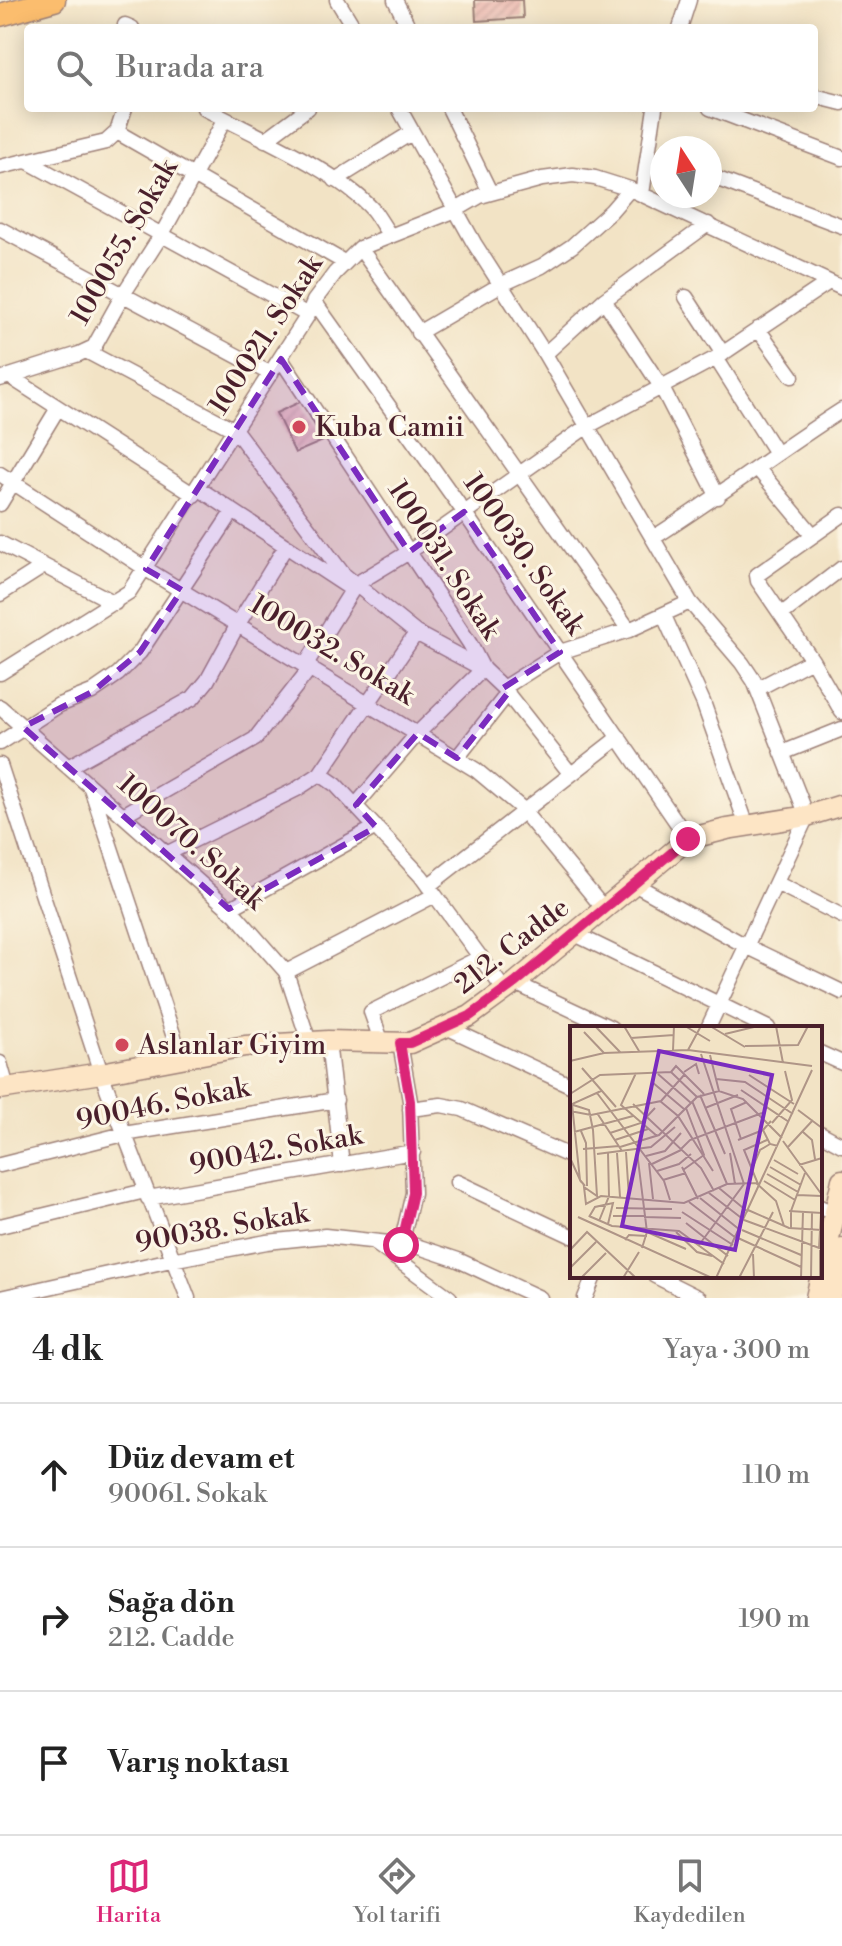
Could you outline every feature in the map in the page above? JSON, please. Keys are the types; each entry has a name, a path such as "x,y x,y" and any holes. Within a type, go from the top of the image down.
{"main road":[{"path":"0,15 54,0"}],"street":[{"path":"337,0 352,24"},
{"path":"395,0 407,24"},
{"path":"681,24 689,0"},
{"path":"818,97 842,103"},
{"path":"0,167 106,142 117,132 124,112"},
{"path":"213,112 335,180 372,209 390,236"},
{"path":"265,140 303,112"},
{"path":"401,112 500,285 545,354 690,602 742,663 757,689 807,816 709,1026"},
{"path":"451,112 490,192"},
{"path":"655,112 655,136"},
{"path":"721,112 842,158"},
{"name":"100055. Sokak","path":"4,378 94,347 162,234 225,119"},
{"path":"117,132 344,262"},
{"path":"335,180 411,133"},
{"name":"100030. Sokak","path":"27,161 162,234 311,308 464,512 688,839"},
{"path":"418,333 500,285 542,266 572,246 636,192 650,165"},
{"name":"100021. Sokak","path":"0,673 129,592 196,492 311,308 344,262 360,248 456,210 490,192 573,175 595,178 636,192 835,285"},
{"path":"722,181 842,226"},
{"path":"545,354 604,300 708,224"},
{"path":"0,229 271,374"},
{"path":"360,248 629,630"},
{"path":"123,815 255,739 308,666 354,587 409,552 586,427 720,356 758,329 835,285"},
{"path":"686,297 776,453"},
{"path":"604,300 662,388 718,497"},
{"path":"758,329 792,376"},
{"path":"86,351 235,430 354,587"},
{"name":"100031. Sokak","path":"281,359 470,644 483,669"},
{"path":"4,378 233,511 354,587 416,633 483,669 506,690 570,773"},
{"path":"0,504 6,478 58,408"},
{"path":"653,538 718,497 776,453 842,410"},
{"path":"758,469 813,535"},
{"name":"100032. Sokak","path":"6,478 146,569 476,770 523,810 604,909"},
{"path":"0,743 59,705 92,692 118,674 140,652 233,511"},
{"path":"842,515 757,575 842,711"},
{"path":"0,543 115,603"},
{"path":"68,767 193,698 207,681 286,546"},
{"path":"0,594 44,566"},
{"path":"782,614 842,568"},
{"path":"457,758 506,690 560,652 629,630 690,602"},
{"path":"664,616 703,702 747,826"},
{"path":"166,854 297,789 320,774 416,633"},
{"path":"757,689 812,660"},
{"path":"356,805 418,733 483,669"},
{"name":"100070. Sokak","path":"0,707 229,909 286,972 319,1042 336,1100 342,1165"},
{"path":"782,753 842,729"},
{"path":"286,972 432,890 523,810 619,737"},
{"path":"0,765 101,1073 188,1298"},
{"path":"320,774 336,785 376,827 432,890 481,957 510,987 606,1026"},
{"path":"91,787 181,1058"},
{"name":"212. Cadde","path":"4,1088 245,1046 319,1042 410,1043 470,1016 510,987 688,839 807,816 842,805"},
{"path":"229,909 376,827"},
{"path":"776,883 842,916"},
{"path":"634,884 746,946 842,992"},
{"path":"575,934 764,1026"},
{"path":"401,1245 413,1193 410,1109 391,1043 371,1012 481,957"},
{"path":"446,1027 570,1085"},
{"path":"822,1054 842,1063"},
{"path":"0,1063 4,1088"},
{"name":"90046. Sokak","path":"0,1165 124,1134 336,1100"},
{"path":"410,1109 441,1105 462,1109 570,1156"},
{"path":"822,1134 842,1145"},
{"name":"90042. Sokak","path":"0,1226 147,1195 413,1152"},
{"path":"822,1267 827,1210 842,1180"},
{"path":"457,1182 570,1235"},
{"name":"90038. Sokak","path":"0,1298 171,1260 267,1242 325,1236 416,1246 458,1260 540,1298"},
{"path":"375,1243 450,1298"},
{"path":"831,1298 842,1251"},
{"path":"585,1298 593,1278"},
{"path":"659,1278 699,1298"},
{"path":"816,1298 820,1278"}],"highlighted area":[{"path":"281,359 409,552 464,512 560,652 503,688 508,693 457,758 418,733 356,805 376,827 229,909 23,727 92,692 140,652 182,590 146,569"}],"building":[{"path":"475,0 522,0 523,18 476,21"},
{"name":"Kuba Camii","path":"302,401 323,441 295,453 276,413"}],"place":[{"name":"Kuba Camii","path":"299,427"},
{"name":"Aslanlar Giyim","path":"122,1045"}],"route":[{"path":"401,1245 413,1193 410,1101 400,1043 410,1043 470,1016 515,983 688,839"}]}
